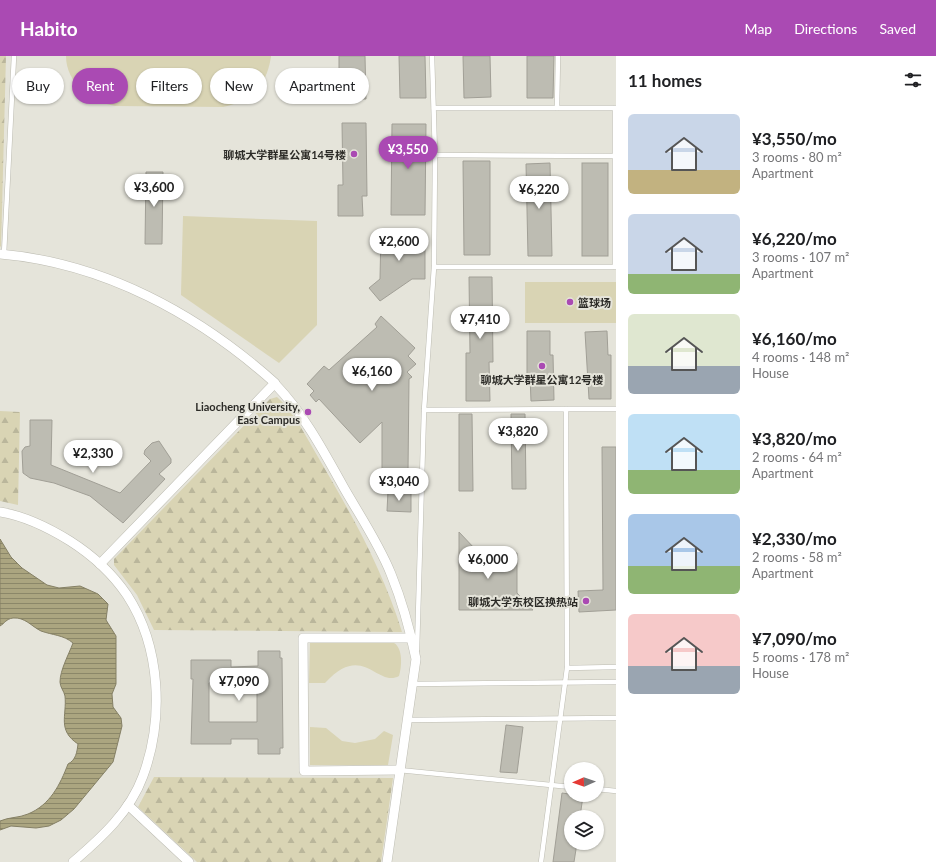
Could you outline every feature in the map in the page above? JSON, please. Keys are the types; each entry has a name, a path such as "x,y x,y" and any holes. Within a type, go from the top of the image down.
{"street":[{"path":"2,254 48,260 77,267 127,287 180,312 211,331 250,361 275,384 285,394 319,443 391,573 412,638 416,658 387,862"},
{"path":"100,564 275,384"},
{"path":"0,512 28,520 53,531 84,550 100,564 127,595 145,633 156,683 155,733 143,777 124,812 97,842 73,862"},
{"path":"399,770 304,771 303,638 412,638"},
{"path":"128,805 189,862"}],"lane":[{"path":"2,254 14,56"},
{"path":"416,658 419,623 424,410 434,267 435,155 432,56"},
{"path":"557,108 558,56"},
{"path":"434,108 615,108 615,267 434,267"},
{"path":"435,155 615,156"},
{"path":"541,862 550,785 561,718 567,668 566,409"},
{"path":"424,410 616,409"},
{"path":"407,623 419,623"},
{"path":"567,668 616,667"},
{"path":"413,684 616,682"},
{"path":"408,720 616,718"},
{"path":"399,770 564,786"},
{"path":"604,790 616,791"}],"green space":[{"path":"0,56 6,56 1,247 0,246"},
{"path":"66,56 271,56 267,72 267,68 210,68 210,104 233,104 223,107 115,106 106,104 128,104 128,68 72,68 72,78 67,66"},
{"path":"183,216 317,221 317,325 279,363 181,295"},
{"name":"篮球场","path":"525,282 616,282 616,323 525,323"},
{"path":"277,397 289,410 300,426 354,521 386,586 402,632 154,630 137,595 114,565 114,559 270,399"},
{"path":"0,411 20,412 18,505 0,501"},
{"path":"310,643 394,643 397,645 400,653 401,668 399,676 391,678 359,665 350,666 338,671 325,683 309,683"},
{"path":"310,727 326,728 342,741 355,743 375,739 384,731 393,735 388,765 310,765"},
{"path":"154,777 393,778 381,862 197,862 138,807"}],"shaded area":[{"path":"0,539 11,557 22,568 47,585 59,588 80,586 98,594 108,604 106,620 116,636 116,684 112,694 113,707 121,718 122,726 113,762 74,809 61,820 49,826 36,828 11,826 0,830 0,821 25,815 36,810 48,800 58,787 68,764 76,756 78,744 71,739 65,728 65,696 60,682 63,667 73,643 62,637 41,631 28,622 17,618 7,620 0,626"}],"building":[{"path":"339,56 365,56 365,68 339,68"},
{"path":"399,56 425,56 426,98 400,98"},
{"path":"463,56 490,56 491,97 464,98"},
{"path":"527,56 554,56 553,98 527,98"},
{"name":"聊城大学群星公寓14号楼","path":"342,123 366,123 367,196 362,196 363,216 338,216 338,185 343,185"},
{"path":"392,124 426,124 425,215 391,215"},
{"path":"463,161 490,161 490,255 464,255"},
{"path":"550,163 552,256 528,256 526,164"},
{"path":"582,163 608,163 608,256 582,256"},
{"path":"146,172 163,172 162,244 145,244"},
{"path":"413,230 413,236 425,248 425,279 412,279 380,301 369,288 380,279 381,231"},
{"path":"469,277 492,277 493,362 489,362 490,401 466,401 466,353 470,353"},
{"path":"381,316 415,348 408,356 416,364 407,372 412,377 409,379 408,471 382,471 382,422 360,443 319,399 316,402 310,395 314,391 307,384 324,366 329,370 377,327 375,324"},
{"name":"聊城大学群星公寓12号楼","path":"527,331 550,331 550,355 553,355 554,400 531,401 530,376 527,376"},
{"path":"607,331 608,355 611,355 611,399 589,399 585,332"},
{"path":"459,414 472,414 473,491 459,491"},
{"path":"511,414 525,414 526,489 512,489"},
{"path":"30,420 52,420 51,465 120,493 151,461 144,454 145,450 152,443 159,441 171,459 171,463 159,474 165,479 123,523 90,496 54,483 30,478 23,473 22,451 25,447 30,446"},
{"path":"602,447 616,447 616,610 579,612 578,591 603,590"},
{"path":"388,491 411,492 411,512 387,511"},
{"path":"459,532 476,550 476,553 517,553 517,593 533,610 459,610"},
{"path":"258,651 280,651 280,658 282,658 283,748 280,748 280,754 258,754 258,739 231,739 231,744 191,744 193,679 191,679 191,660 231,660 231,667 258,666","holes":["209,683 257,683 257,722 209,722"]},
{"path":"506,725 523,727 517,773 500,772"},
{"path":"562,793 564,793 564,802 582,802 581,810 564,810 564,850 576,850 574,862 553,862"}],"place":[{"name":"聊城大学群星公寓14号楼","path":"354,154"},
{"name":"篮球场","path":"570,302"},
{"name":"聊城大学群星公寓12号楼","path":"542,366"},
{"name":"Liaocheng University, East Campus","path":"308,412"},
{"name":"聊城大学东校区换热站","path":"586,601"}]}
